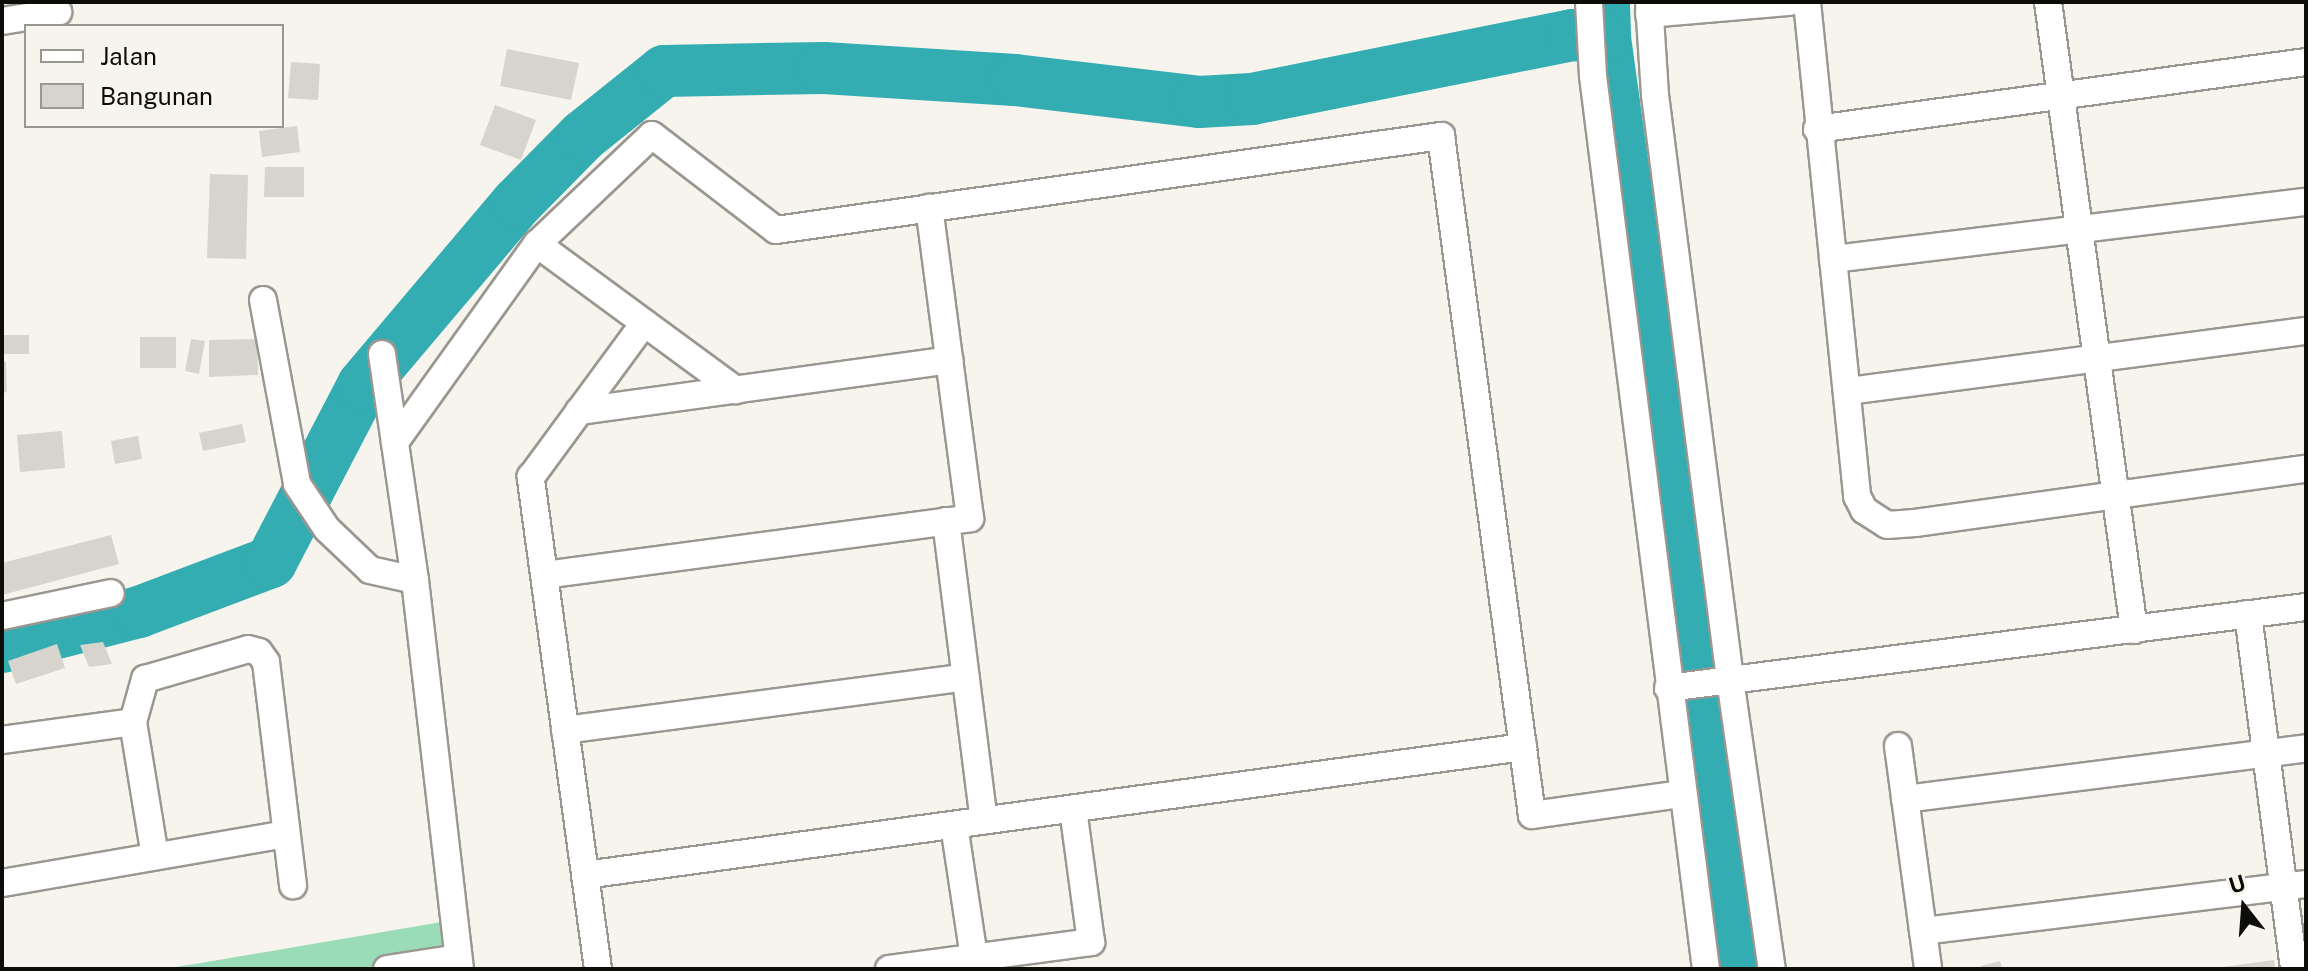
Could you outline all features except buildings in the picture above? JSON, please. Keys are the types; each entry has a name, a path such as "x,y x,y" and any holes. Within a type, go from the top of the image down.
{"street":[{"path":"1772,969 1724,680 1649,8 1789,2"},
{"path":"1807,2 1817,129 1849,391 1857,496 1864,510 1887,525 2306,469"},
{"path":"2048,2 2134,630"},
{"path":"1590,5 1593,76 1675,688 1682,794 1706,969"},
{"path":"2,21 58,12"},
{"path":"1817,129 2306,62"},
{"path":"395,442 537,244 652,135 776,230 1441,136 1532,815 1682,794"},
{"path":"1833,259 2306,202"},
{"path":"545,575 970,518 929,208"},
{"path":"537,244 736,390"},
{"path":"263,300 297,484 314,510 370,570 415,580"},
{"path":"598,969 531,477 644,323"},
{"path":"1849,391 2306,331"},
{"path":"382,354 415,580 459,964 387,969"},
{"path":"579,411 950,360"},
{"path":"946,521 984,821"},
{"path":"2,616 111,593"},
{"path":"1675,688 2306,607"},
{"path":"2248,614 2266,753 2295,886 2294,969"},
{"path":"155,856 133,722 145,679 248,649 259,652 266,662 293,885"},
{"path":"565,730 966,677"},
{"path":"2,740 133,722"},
{"path":"1898,746 1928,969"},
{"path":"585,875 1523,747"},
{"path":"1905,799 2306,748"},
{"path":"889,969 974,958 1070,957 1091,942 1073,809"},
{"path":"954,825 974,958"},
{"path":"2,883 285,834"},
{"path":"1923,931 2295,886"}],"green space":[{"path":"465,918 472,969 162,969 195,964"}],"waterway":[{"path":"1604,5 1605,38 1734,969"},
{"path":"2,647 139,612 271,562 363,385 517,203 583,136 664,71 824,68 1015,80 1199,102 1252,99 1573,35 1605,38"}]}
